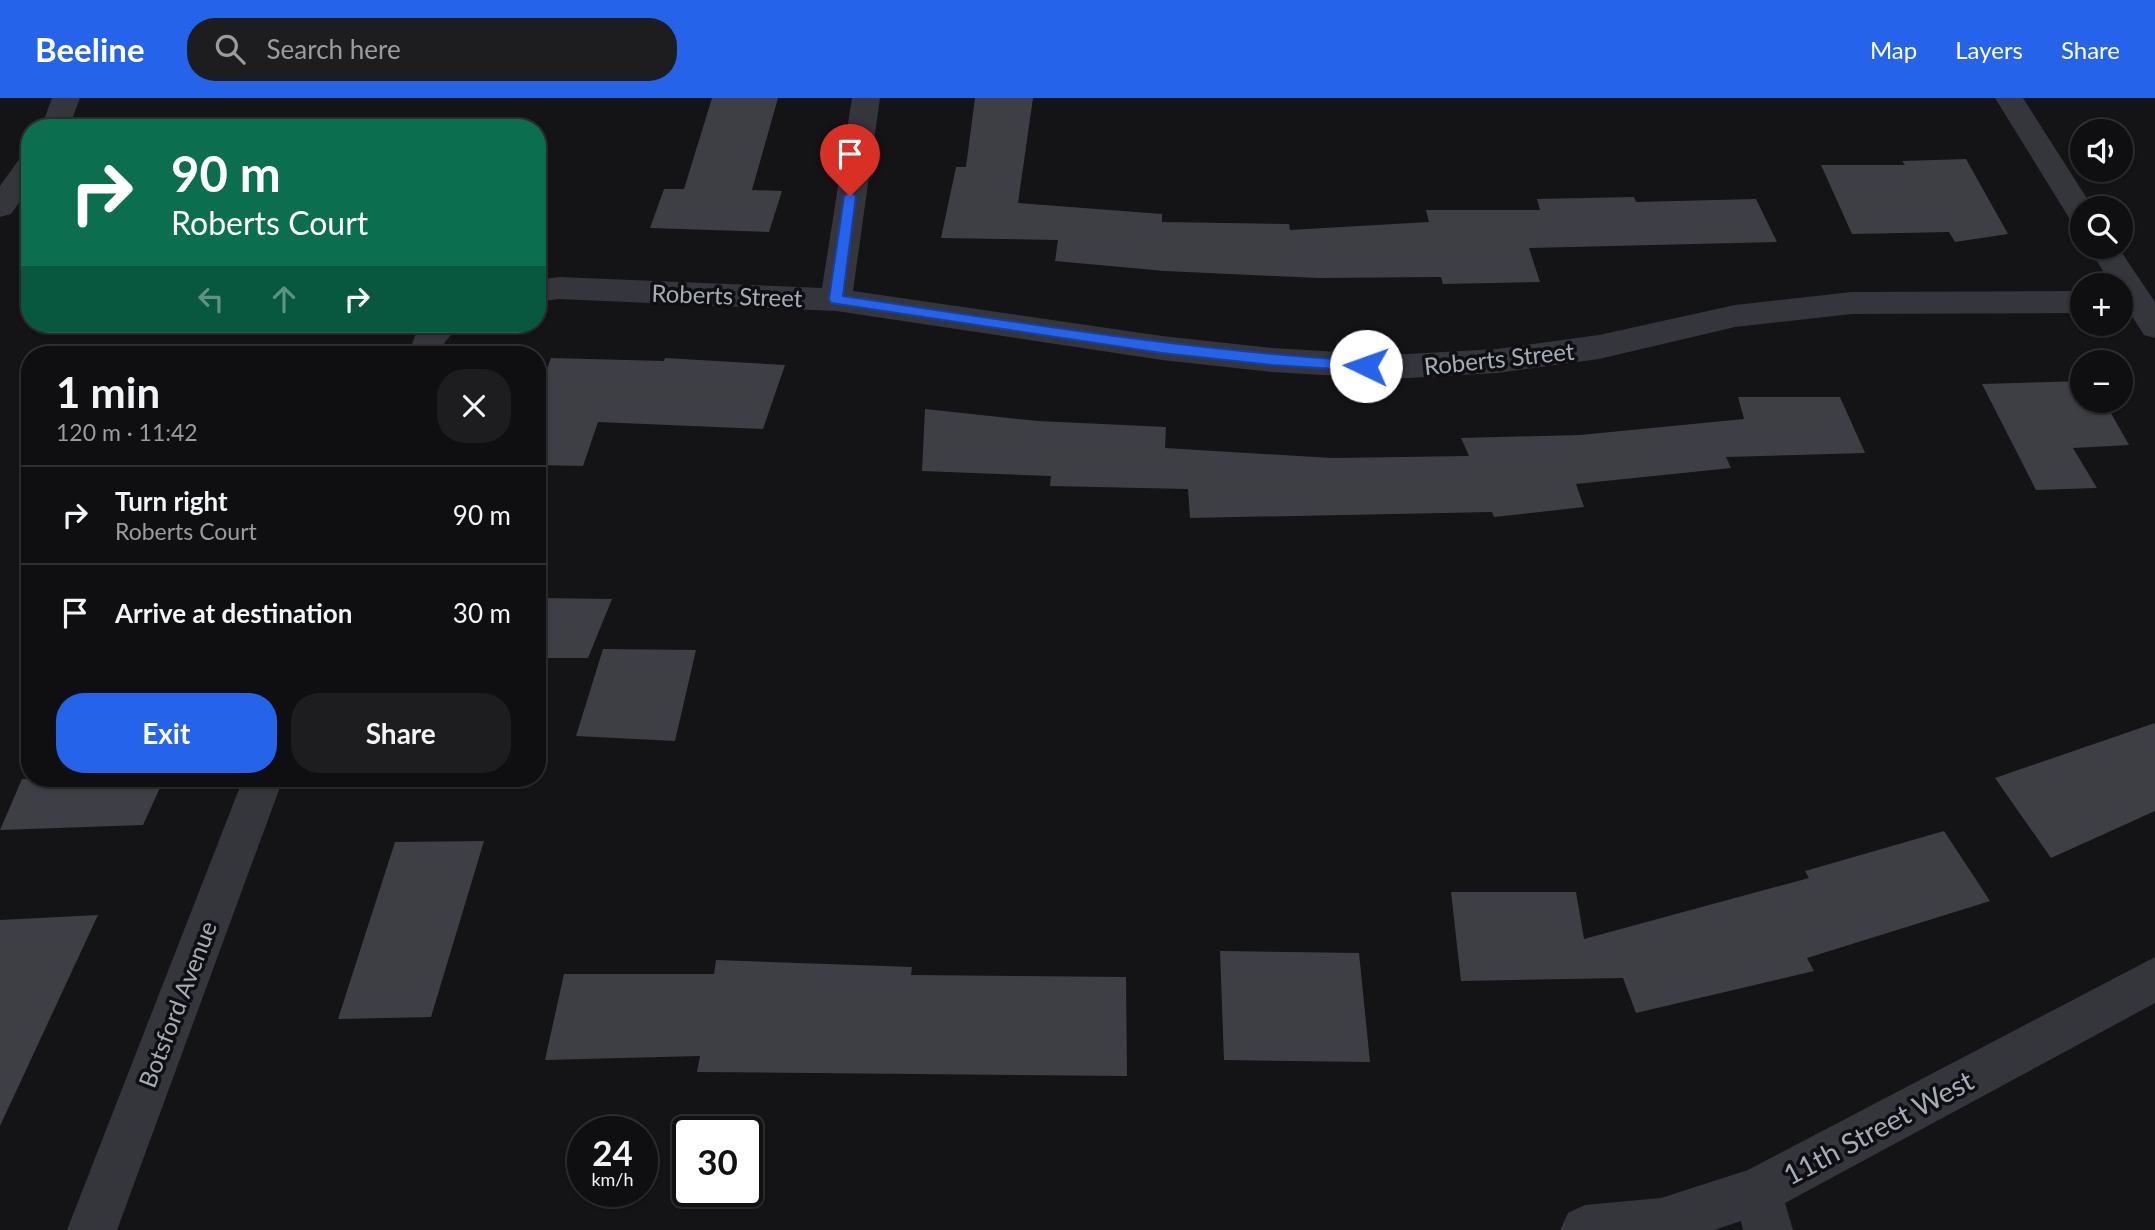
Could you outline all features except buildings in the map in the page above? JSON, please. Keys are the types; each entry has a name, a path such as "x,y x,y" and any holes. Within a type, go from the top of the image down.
{"street":[{"path":"58,119 66,98"},
{"path":"836,299 866,98"},
{"path":"2009,98 2071,196"},
{"path":"0,207 21,178"},
{"path":"2110,259 2138,310"},
{"name":"Roberts Street","path":"546,290 559,288 836,299 1162,348 1272,360 1390,367 1497,361 1586,349 1735,316 1852,303 2070,302"},
{"name":"Botsford Avenue","path":"92,1230 260,787"},
{"name":"11th Street West","path":"1585,1230 1763,1211 2155,979"}],"route":[{"path":"850,196 836,299 1162,348 1272,360 1366,366"}]}
